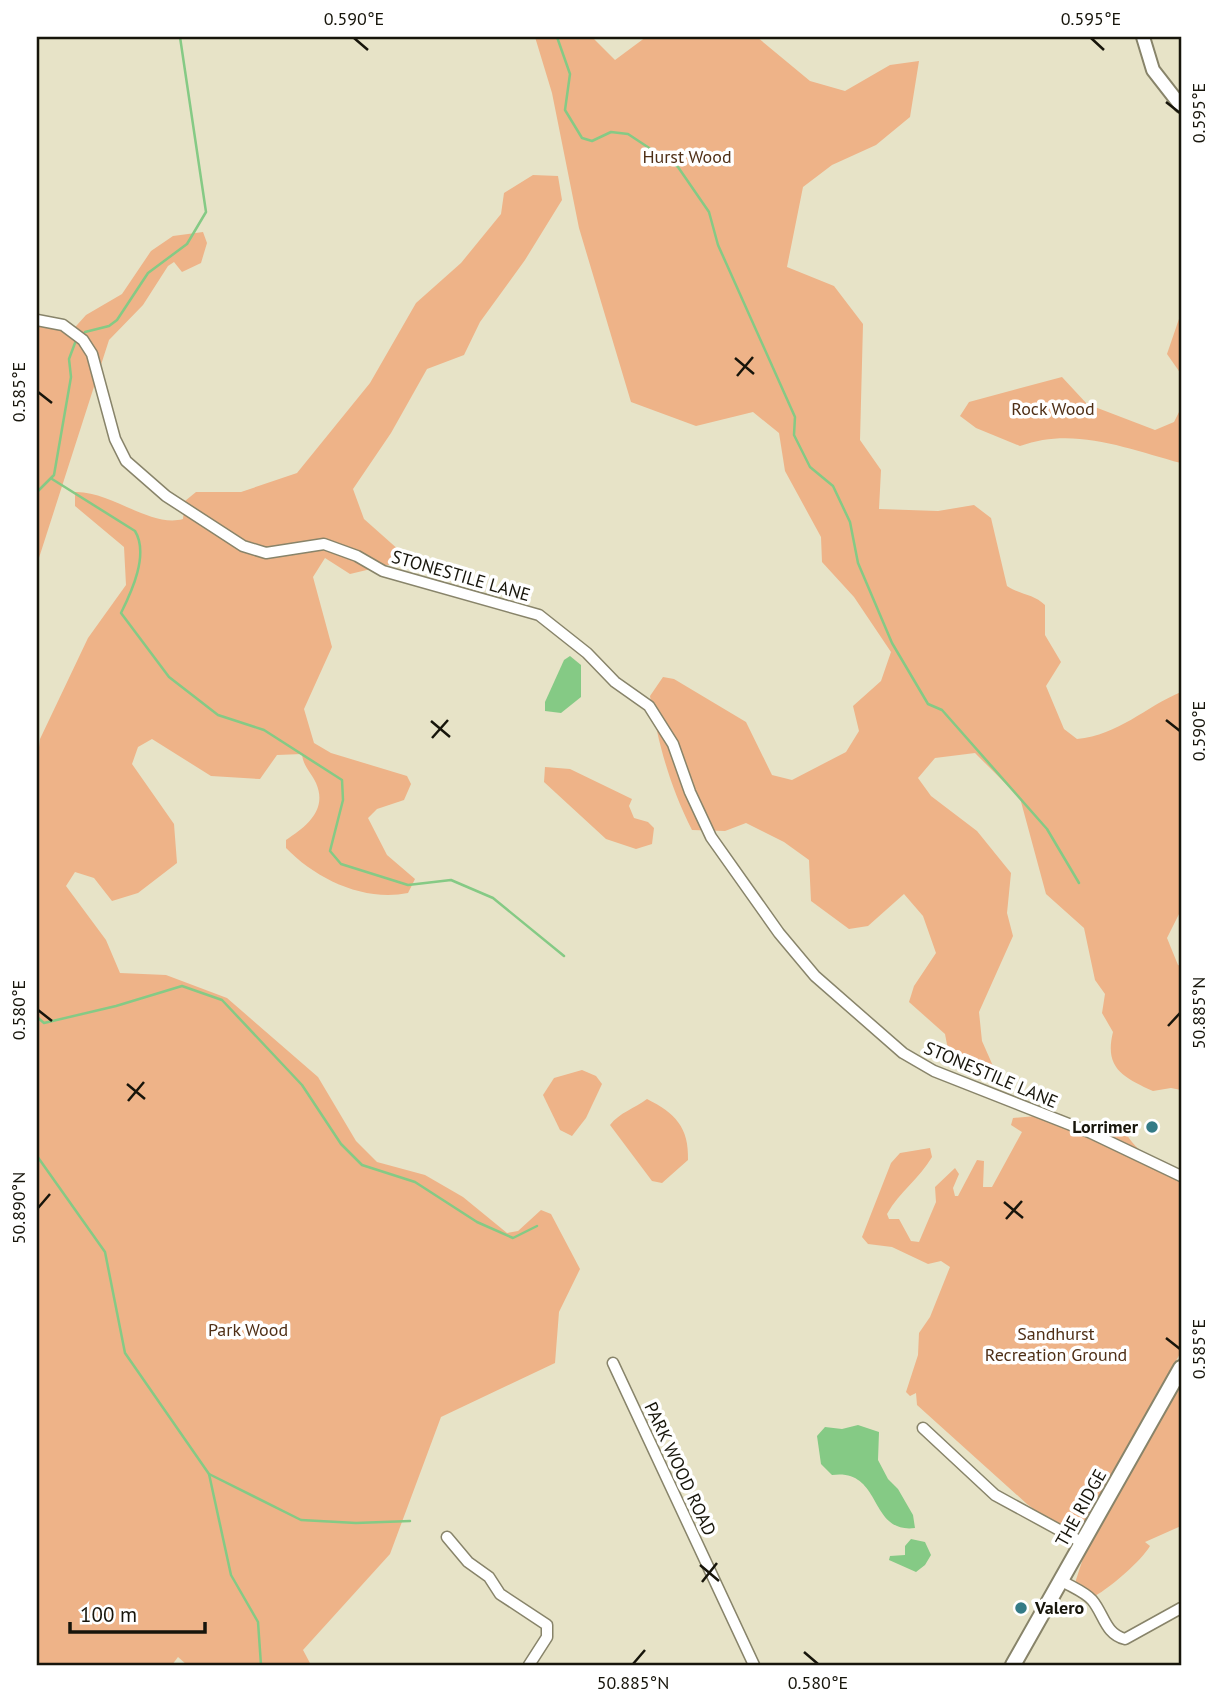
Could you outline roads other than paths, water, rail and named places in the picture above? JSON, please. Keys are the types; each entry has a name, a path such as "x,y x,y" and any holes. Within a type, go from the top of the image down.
{"main road":[{"name":"THE RIDGE","path":"1013,1665 1181,1368"}],"street":[{"path":"1143,37 1153,71 1181,106"},
{"name":"STONESTILE LANE","path":"37,320 63,325 83,340 92,354 115,439 126,461 166,496 243,546 265,553 324,544 358,556 383,571 539,615 587,653 615,682 649,706 673,744 690,792 711,837 779,933 815,976 903,1053 934,1071 1089,1132 1181,1176"},
{"name":"PARK WOOD ROAD","path":"613,1363 754,1665"},
{"path":"923,1427 995,1495 1083,1543"},
{"path":"446,1537 468,1562 493,1581 500,1594 547,1625 547,1637 529,1665"},
{"path":"1062,1581 1090,1598 1107,1627 1117,1637 1125,1639 1181,1608"}],"waterway":[{"path":"85,332 109,326 117,320 148,273 187,244 206,212 180,37"},
{"path":"557,37 570,74 565,110 582,138 592,141 611,132 628,134 678,167 709,212 718,245 795,417 794,435 810,467 833,486 850,522 858,563 892,643 928,704 942,710 1047,829 1079,883"},
{"path":"37,492 54,475 71,377 69,359 75,343"},
{"path":"52,479 135,531 139,540 140,561 121,613 169,677 218,715 264,730 342,780 343,800 330,851 341,864 408,885 451,880 493,898 564,956"},
{"path":"37,1017 44,1023 116,1006 182,986 222,1000 302,1085 341,1144 362,1165 415,1182 477,1222 513,1238 537,1226"},
{"path":"37,1156 105,1252 125,1353 209,1474 231,1575 258,1622 261,1665"},
{"path":"209,1474 301,1520 356,1523 410,1521"}],"place":[{"name":"Lorrimer","path":"1152,1127"},
{"name":"Valero","path":"1021,1608"}],"park label":[{"name":"Hurst Wood","path":"687,157"},
{"name":"Rock Wood","path":"1053,409"},
{"name":"Park Wood","path":"248,1330"},
{"name":"Sandhurst Recreation Ground","path":"1056,1344"}]}
